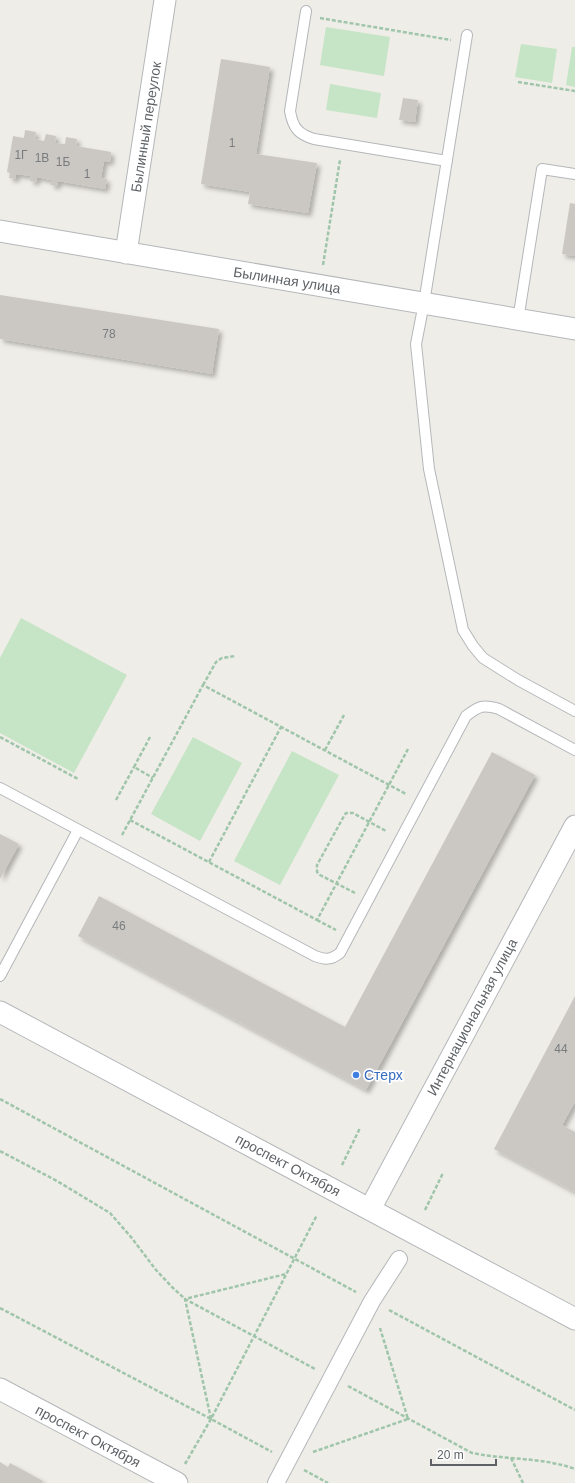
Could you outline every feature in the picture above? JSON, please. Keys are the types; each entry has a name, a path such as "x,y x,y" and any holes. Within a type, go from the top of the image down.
{"street":[{"name":"Былинный переулок","path":"126,253 166,0"},
{"name":"Былинная улица","path":"0,231 575,329"},
{"name":"Интернациональная улица","path":"370,1209 575,826"},
{"name":"проспект Октября","path":"0,1012 575,1319"},
{"path":"276,1483 372,1301 399,1259"},
{"name":"проспект Октября","path":"0,1389 176,1483"}],"lane":[{"path":"306,14 290,111 292,121 296,129 304,136 314,139 447,161"},
{"path":"467,39 416,344 429,469 463,630 483,658 518,680 575,711"},
{"path":"518,320 542,169 575,174"},
{"path":"0,788 324,960 333,958 340,953 466,716 477,707 487,706 499,709 575,750"},
{"path":"0,976 78,830"}],"path":[{"path":"306,14 467,39"},
{"path":"518,82 575,91"},
{"path":"320,286 343,143"},
{"path":"115,849 216,662 222,658 235,656"},
{"path":"203,685 421,801"},
{"path":"325,750 344,715"},
{"path":"209,862 281,727"},
{"path":"0,737 78,779"},
{"path":"116,800 150,737"},
{"path":"317,920 408,749"},
{"path":"134,767 153,778"},
{"path":"368,900 320,875 316,869 330,840 346,813 353,813 401,839"},
{"path":"130,820 348,937"},
{"path":"0,1099 575,1410"},
{"path":"342,1165 360,1128"},
{"path":"0,1151 57,1181 110,1213 131,1237 156,1270 185,1299 472,1453 489,1456 529,1459 575,1469"},
{"path":"425,1210 443,1173"},
{"path":"176,1483 317,1215"},
{"path":"185,1299 286,1274"},
{"path":"185,1299 211,1419"},
{"path":"372,1301 408,1419"},
{"path":"0,1308 211,1419 328,1483"},
{"path":"288,1461 408,1419"},
{"path":"511,1458 523,1483"}],"green space":[{"path":"326,27 390,37 384,76 320,65"},
{"path":"521,44 557,49 552,83 515,77"},
{"path":"572,47 575,47 575,87 566,85"},
{"path":"330,84 381,93 377,118 326,110"},
{"path":"21,618 127,675 74,773 0,733 0,658"},
{"path":"193,737 242,763 200,841 151,814"},
{"path":"292,751 339,775 280,885 234,861"}],"building":[{"path":"221,59 270,67 256,154 317,163 308,213 248,204 250,192 201,184"},
{"path":"403,98 418,100 415,122 399,120"},
{"path":"25,130 36,132 35,139 44,141 46,134 56,136 55,143 65,144 66,137 77,139 76,146 111,152 110,162 104,161 101,178 107,179 105,189 58,181 57,186 51,185 51,180 37,177 36,182 30,181 31,176 16,174 16,179 9,178 10,173 7,172 13,136 24,138"},
{"path":"570,203 575,204 575,256 562,254"},
{"path":"0,295 219,329 212,374 0,339"},
{"path":"492,752 535,775 366,1090 78,936 99,896 345,1027"},
{"path":"0,834 19,844 0,879"},
{"path":"575,996 575,1102 562,1125 575,1132 575,1192 494,1149"},
{"path":"0,1462 8,1467 10,1463 43,1481 42,1483 0,1483"}],"place":[{"name":"Стерх","path":"356,1075"}]}
